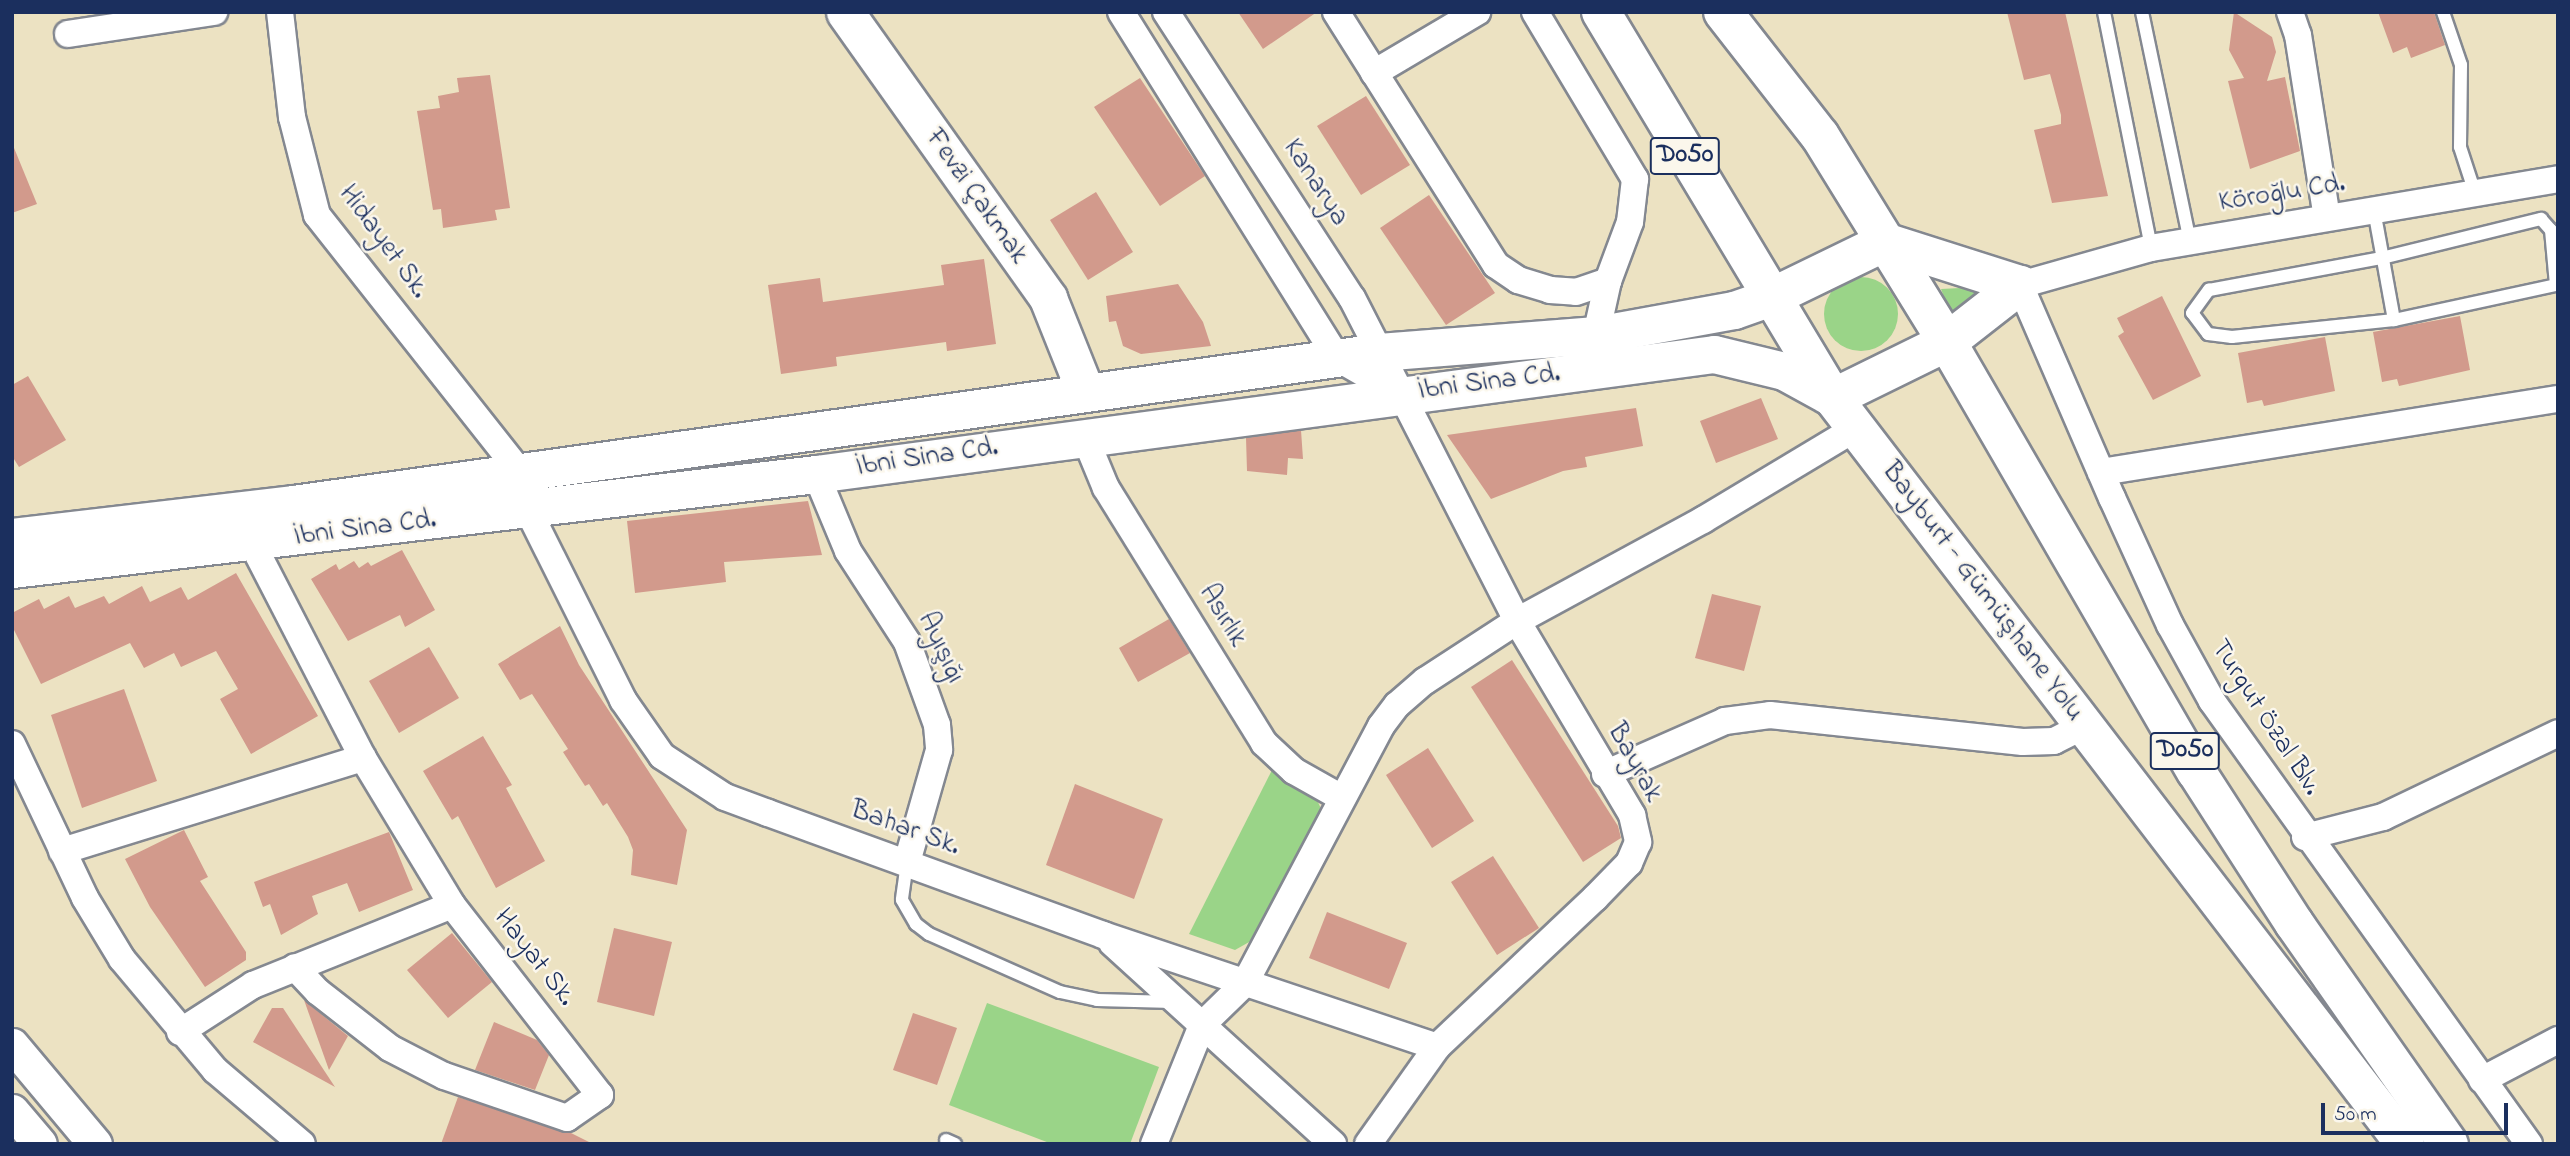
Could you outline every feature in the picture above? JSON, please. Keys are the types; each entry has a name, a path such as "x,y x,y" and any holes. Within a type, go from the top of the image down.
{"highway":[{"name":"Bayburt - Gümüşhane Yolu","path":"1601,12 1703,187 1774,296 1833,398 2405,1144"},
{"name":"D050","path":"1723,12 1820,136 1947,342 2196,771 2301,934 2449,1144"},
{"path":"1774,296 1885,242 2020,285"},
{"path":"1833,398 1947,342 2020,285"}],"main road":[{"name":"Fevzi Çakmak","path":"845,12 1048,298 1086,393"},
{"name":"İbni Sina Cd.","path":"12,537 520,472 1379,352 1596,335 1734,310 1774,296"},
{"name":"İbni Sina Cd.","path":"12,569 252,544 816,474 1084,435 1714,355 1784,371 1833,398"}],"street":[{"path":"68,34 214,12"},
{"name":"Hidayet Sk.","path":"280,12 292,117 317,215 520,472"},
{"path":"1121,12 1337,358 1400,394"},
{"name":"Kanarya","path":"1166,12 1352,298 1400,394"},
{"path":"1336,12 1496,265 1518,280 1550,290 1576,292 1608,281"},
{"path":"1374,73 1477,12"},
{"path":"1535,12 1635,179 1630,222 1608,281 1596,335"},
{"path":"2290,12 2298,35 2327,218"},
{"name":"Köroğlu Cd.","path":"2020,285 2151,248 2558,179"},
{"name":"Turgut Özal Blv.","path":"2020,285 2170,625 2212,701 2305,837 2529,1144"},
{"name":"Bayrak","path":"1368,1144 1437,1047 1629,863 1638,842 1632,815 1605,774 1517,621 1400,394"},
{"path":"2101,472 2558,399"},
{"path":"1154,1144 1202,1025 1245,984 1381,726 1398,705 1424,681 1517,621 1703,520 1856,428"},
{"name":"Asırlık","path":"1084,435 1106,488 1264,743 1294,771 1342,798"},
{"name":"Bahar Sk.","path":"520,472 527,508 623,700 662,755 725,797 1245,984 1437,1047"},
{"name":"Ayışığı","path":"816,474 848,551 907,642 937,725 940,750 907,862"},
{"name":"Hayat Sk.","path":"252,544 363,758 452,905 600,1096 568,1118 444,1076 390,1048 318,992 295,967"},
{"path":"1605,774 1726,721 1770,715 2023,742 2054,741 2084,726"},
{"path":"2305,837 2383,817 2558,733"},
{"path":"12,744 62,851 122,959 180,1032 259,1112 302,1144"},
{"path":"62,851 363,758"},
{"path":"180,1032 253,985 452,905"},
{"path":"1103,934 1333,1144"},
{"path":"2482,1080 2558,1040"},
{"path":"12,1045 95,1144"},
{"path":"12,1111 40,1144"}],"lane":[{"path":"2104,12 2151,248"},
{"path":"2142,12 2190,241"},
{"path":"2442,12 2461,65 2460,147 2474,193"},
{"path":"2374,210 2394,320"},
{"path":"2542,219 2551,229 2556,285 2394,320 2232,337 2208,334 2192,313 2209,290 2382,258 2542,219"},
{"path":"907,862 902,900 916,924 929,934 1060,992 1097,1000 1177,1002"}],"green space":[{"path":"1861,277 1882,283 1892,293 1898,314 1892,335 1882,345 1861,351 1840,345 1830,335 1824,314 1830,293 1840,283"},
{"path":"1998,286 1951,315 1941,289"},
{"path":"1273,768 1318,802 1322,811 1258,937 1235,950 1189,934"},
{"path":"987,1003 1159,1067 1130,1144 1052,1144 949,1105"}],"building":[{"path":"1238,12 1317,12 1263,49"},
{"path":"2007,12 2065,12 2108,196 2052,203 2034,130 2061,124 2061,115 2050,74 2024,80"},
{"path":"2234,12 2272,37 2276,52 2267,81 2285,77 2300,151 2250,169 2228,81 2244,78 2229,50"},
{"path":"2378,12 2434,12 2445,45 2411,58 2407,47 2393,53"},
{"path":"490,75 510,208 495,210 497,220 443,228 441,209 433,210 417,111 440,108 438,96 459,92 457,78"},
{"path":"1140,78 1205,176 1160,206 1094,107"},
{"path":"1366,96 1410,165 1361,195 1317,126"},
{"path":"12,143 37,204 12,213"},
{"path":"1096,192 1133,252 1088,280 1050,220"},
{"path":"1429,195 1495,293 1446,325 1380,228"},
{"path":"984,259 996,344 947,351 946,342 836,357 837,366 781,374 768,285 820,278 823,302 944,285 941,265"},
{"path":"1178,284 1203,322 1211,346 1141,354 1123,346 1116,321 1109,322 1106,296"},
{"path":"2162,296 2201,376 2153,400 2118,336 2124,332 2117,318"},
{"path":"2460,316 2470,370 2399,386 2397,379 2382,382 2373,332"},
{"path":"2325,337 2335,391 2264,406 2262,400 2247,403 2238,353"},
{"path":"28,376 66,440 19,467 12,456 12,385"},
{"path":"1761,398 1778,439 1716,463 1700,421"},
{"path":"1636,408 1643,446 1585,457 1587,467 1563,471 1491,499 1447,435"},
{"path":"1301,430 1303,459 1288,458 1287,475 1247,471 1246,438"},
{"path":"808,501 822,555 724,562 726,582 635,593 627,521"},
{"path":"402,550 435,610 405,627 400,615 348,641 311,579 336,564 339,570 354,561 359,568 368,562 371,566"},
{"path":"236,573 318,716 251,754 220,699 238,689 216,651 181,667 174,653 144,668 130,643 41,684 12,626 12,613 39,599 44,609 69,596 75,608 104,596 109,604 142,586 150,602 181,587 188,600"},
{"path":"1712,594 1761,606 1744,671 1695,658"},
{"path":"1169,619 1190,653 1138,682 1119,648"},
{"path":"560,626 579,665 687,830 677,885 631,875 633,850 607,803 603,806 589,784 585,786 563,752 568,749 532,694 520,700 498,664"},
{"path":"429,647 459,698 399,733 369,681"},
{"path":"1512,660 1618,826 1621,838 1583,862 1471,687"},
{"path":"124,689 157,781 82,808 51,715"},
{"path":"483,736 512,785 506,788 545,861 496,888 458,816 452,820 423,771"},
{"path":"1428,748 1474,821 1432,848 1386,775"},
{"path":"1075,784 1163,819 1134,899 1046,865"},
{"path":"184,830 208,877 200,881 246,952 246,960 205,987 150,907 125,859"},
{"path":"389,832 413,890 359,912 347,883 312,896 318,914 281,935 270,904 263,907 254,882"},
{"path":"1493,856 1539,928 1497,955 1451,882"},
{"path":"1327,912 1407,943 1389,989 1309,958"},
{"path":"614,928 672,942 654,1016 597,1002"},
{"path":"452,933 492,982 448,1018 407,970"},
{"path":"304,1000 348,1036 329,1070"},
{"path":"272,1008 283,1008 335,1087 253,1042"},
{"path":"913,1013 957,1028 937,1085 893,1070"},
{"path":"494,1022 537,1040 549,1055 535,1090 475,1070"},
{"path":"458,1097 571,1133 593,1144 441,1144"}]}
